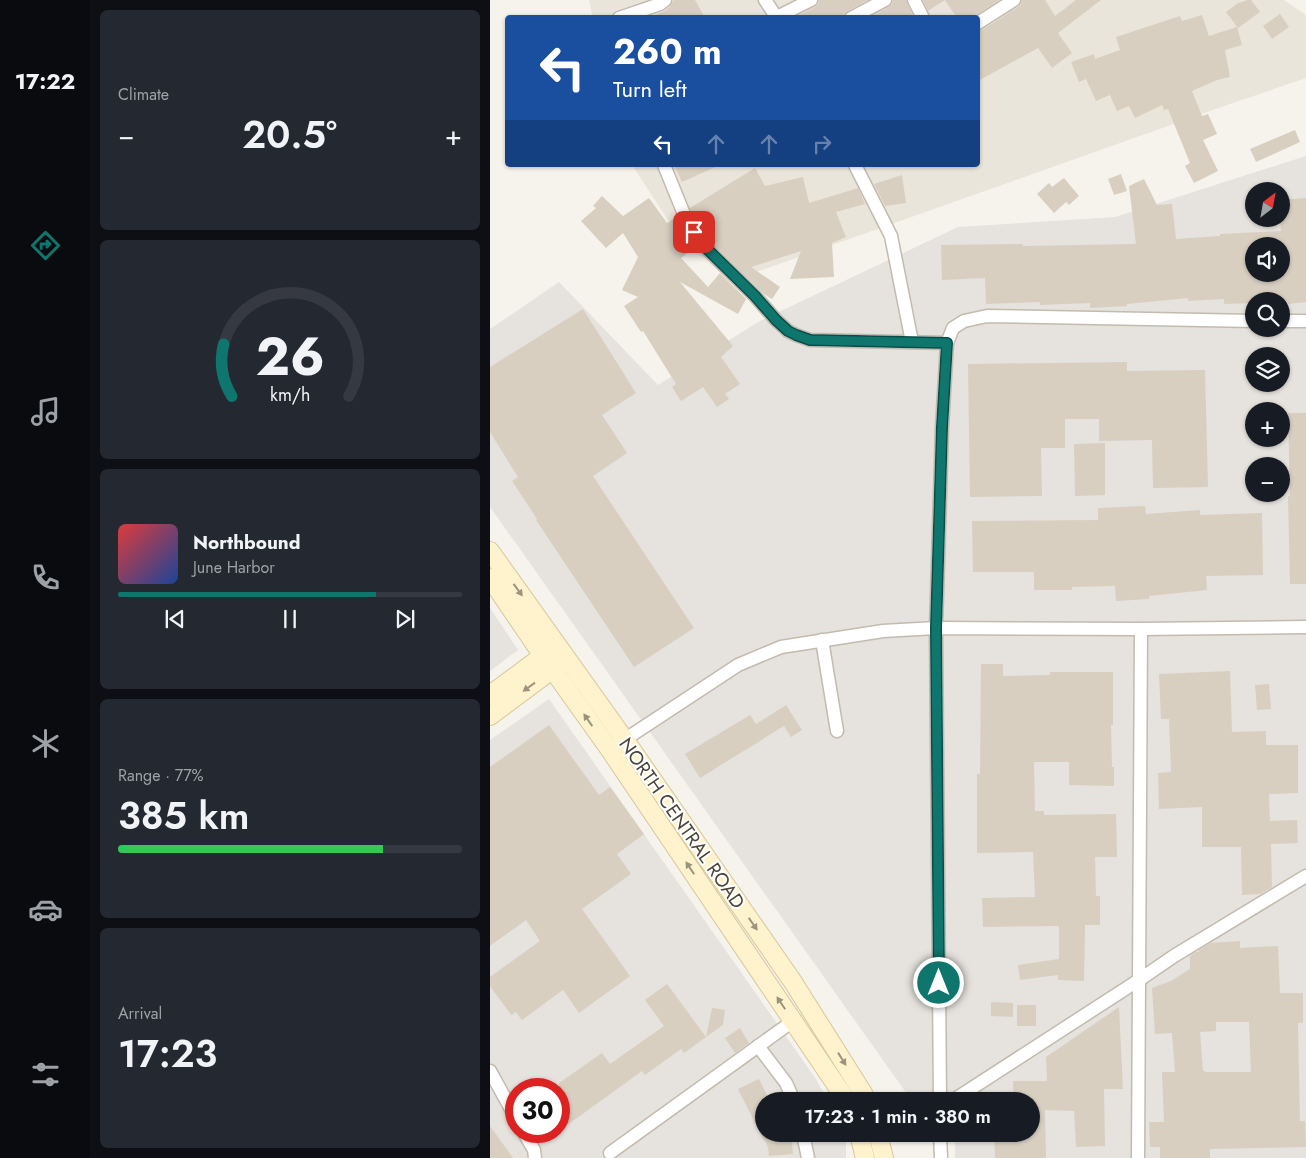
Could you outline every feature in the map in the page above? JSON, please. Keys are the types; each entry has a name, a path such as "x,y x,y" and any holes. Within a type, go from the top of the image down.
{"main road":[{"name":"NORTH CENTRAL ROAD","path":"490,551 793,982 862,1092"},
{"name":"NORTH CENTRAL ROAD","path":"490,578 610,750 841,1092"},
{"path":"490,716 562,652"},
{"path":"490,695 548,663"},
{"path":"861,1142 866,1158"},
{"path":"880,1142 884,1158"}],"street":[{"path":"628,15 660,4 665,0"},
{"path":"765,0 776,15"},
{"path":"781,15 811,0"},
{"path":"856,15 884,0"},
{"path":"914,0 922,15"},
{"path":"980,21 1014,0"},
{"path":"665,167 688,224 699,241 732,272 788,331 810,340 947,343"},
{"path":"856,167 891,236 912,342"},
{"path":"940,1092 936,628 942,427 947,343 953,328 964,321 987,316 1245,321"},
{"path":"1290,321 1306,321"},
{"path":"610,750 738,665 781,647 883,631 936,628 1141,629 1306,627"},
{"path":"1138,1158 1141,629"},
{"path":"822,640 837,731"},
{"path":"966,1092 1174,956 1306,876"},
{"path":"610,1153 793,1021"},
{"path":"758,1046 786,1083 790,1092"},
{"path":"490,1071 505,1098"},
{"path":"805,1142 808,1158"},
{"path":"940,1142 941,1158"},
{"path":"530,1143 534,1150 535,1158"}],"shaded area":[{"path":"589,0 1284,0 1306,15 1306,78 731,281 681,240 633,167 980,167 980,15 592,15"},
{"path":"1306,156 1306,1158 955,1158 955,1142 1040,1142 1040,1092 906,1092 490,507 490,329 559,282 658,385 758,322 958,227 1115,217"},
{"path":"490,608 518,650 490,671"},
{"path":"549,699 816,1079 823,1092 755,1092 755,1142 846,1142 846,1158 490,1158 490,740"}],"building":[{"path":"674,0 695,0 703,15 654,15 665,11"},
{"path":"819,0 868,0 847,11 844,15 800,15 818,4"},
{"path":"893,0 906,0 913,15 874,15 892,4"},
{"path":"923,0 945,0 928,11"},
{"path":"945,0 999,0 976,15 955,15"},
{"path":"1022,0 1045,0 1055,16 1076,0 1101,0 1058,33 1072,53 1052,68 1038,48 980,80 980,30 1021,4"},
{"path":"1251,0 1260,12 1238,28 1226,12 1238,3"},
{"path":"1280,14 1289,27 1272,39 1263,26"},
{"path":"1202,15 1209,36 1237,27 1242,45 1225,50 1230,77 1217,80 1192,91 1202,116 1208,114 1217,134 1203,140 1218,171 1194,183 1185,166 1190,163 1168,109 1164,110 1162,105 1135,118 1129,106 1117,111 1110,95 1096,101 1086,79 1079,82 1071,62 1094,54 1095,59 1120,50 1116,37 1180,16 1182,21"},
{"path":"1295,130 1300,142 1256,162 1250,149"},
{"path":"675,167 716,167 682,182"},
{"path":"755,168 765,186 803,177 809,203 858,188 865,204 836,212 846,237 832,243 834,277 790,279 801,251 751,267 780,287 772,299 764,294 705,236 690,208"},
{"path":"1121,174 1127,191 1114,195 1108,179"},
{"path":"902,175 906,203 885,206 874,184"},
{"path":"1064,178 1079,196 1069,205 1066,202 1054,213 1037,194 1049,183 1052,187"},
{"path":"1144,179 1157,205 1172,204 1176,239 1220,236 1220,234 1281,231 1281,228 1290,228 1290,199 1306,198 1306,302 1290,304 1290,292 1245,292 1245,303 1224,304 1224,299 1188,301 1188,298 1127,304 1127,306 1090,308 1090,303 1040,305 1040,302 986,304 985,278 942,280 941,245 1136,244 1129,186"},
{"path":"602,196 623,216 649,198 667,223 676,217 694,248 681,258 708,287 720,273 746,299 738,314 680,282 733,346 721,357 740,384 725,394 729,399 717,407 703,387 681,401 672,387 676,384 643,331 641,332 624,306 638,297 622,290 638,257 623,233 606,248 581,221 596,208 593,206"},
{"path":"583,309 636,393 602,415 627,453 593,476 694,628 634,667 512,481 518,477 490,432 490,367"},
{"path":"1127,362 1127,371 1205,370 1208,487 1153,488 1152,440 1099,441 1099,419 1065,419 1065,448 1041,448 1042,496 970,497 968,364"},
{"path":"1290,413 1306,413 1306,584 1290,584"},
{"path":"1105,443 1105,495 1075,496 1074,444"},
{"path":"1145,506 1146,514 1200,510 1200,515 1262,513 1263,575 1206,576 1207,590 1149,596 1149,599 1116,601 1115,586 1072,587 1072,590 1034,590 1034,572 973,572 972,521 1098,520 1098,508"},
{"path":"981,664 1003,664 1003,676 1050,675 1050,672 1113,672 1113,725 1111,725 1114,786 1069,785 1069,762 1034,762 1035,811 1044,811 1044,815 1116,814 1117,857 1095,857 1096,896 1100,896 1100,925 1085,925 1084,981 1058,980 1058,975 1020,980 1018,965 1059,959 1059,926 983,927 982,898 1035,897 1033,852 977,853 977,774 980,774"},
{"path":"1230,671 1232,732 1266,731 1266,745 1298,745 1298,793 1269,794 1270,821 1297,820 1298,843 1271,844 1272,887 1260,894 1242,895 1241,847 1202,847 1202,807 1159,809 1158,773 1171,772 1169,719 1161,719 1159,674"},
{"path":"1269,684 1271,709 1257,710 1255,685"},
{"path":"786,705 802,730 791,737 784,726 700,778 685,754 750,715 756,724"},
{"path":"549,725 599,795 610,787 644,834 617,854 631,874 582,909 630,976 579,1013 563,990 522,1020 516,1012 511,1015 490,986 490,977 540,941 526,920 490,946 490,767"},
{"path":"1240,941 1240,948 1278,946 1280,993 1303,993 1303,1023 1298,1023 1300,1121 1305,1121 1306,1147 1210,1149 1210,1158 1160,1158 1160,1147 1150,1147 1149,1122 1164,1122 1162,1072 1175,1072 1172,1033 1155,1034 1152,988 1171,981 1190,969 1190,956 1211,943","holes":["1216,1022 1249,1022 1251,1072 1203,1071 1200,1032 1216,1031"]},
{"path":"667,984 706,1037 684,1053 681,1049 645,1075 642,1071 570,1123 570,1078 566,1078 602,1053 610,1064 664,1026 645,1000"},
{"path":"991,1002 1013,1003 1013,1017 991,1016"},
{"path":"1017,1005 1036,1005 1036,1026 1017,1026"},
{"path":"1119,1007 1123,1089 1104,1089 1105,1146 1076,1147 1074,1111 1045,1110 1046,1158 995,1158 994,1142 1040,1142 1040,1092 1014,1092 1013,1081 1047,1081 1046,1057"},
{"path":"712,1008 725,1010 723,1025 706,1037"},
{"path":"740,1028 749,1043 735,1053 725,1038"},
{"path":"759,1079 766,1092 755,1092 755,1123 738,1089"},
{"path":"490,1126 513,1158 490,1158"},
{"path":"766,1142 792,1142 793,1154 769,1156"}],"route":[{"path":"694,232 699,241 732,272 776,320 788,331 796,335 810,340 947,343 942,427 936,628 939,983"}]}
